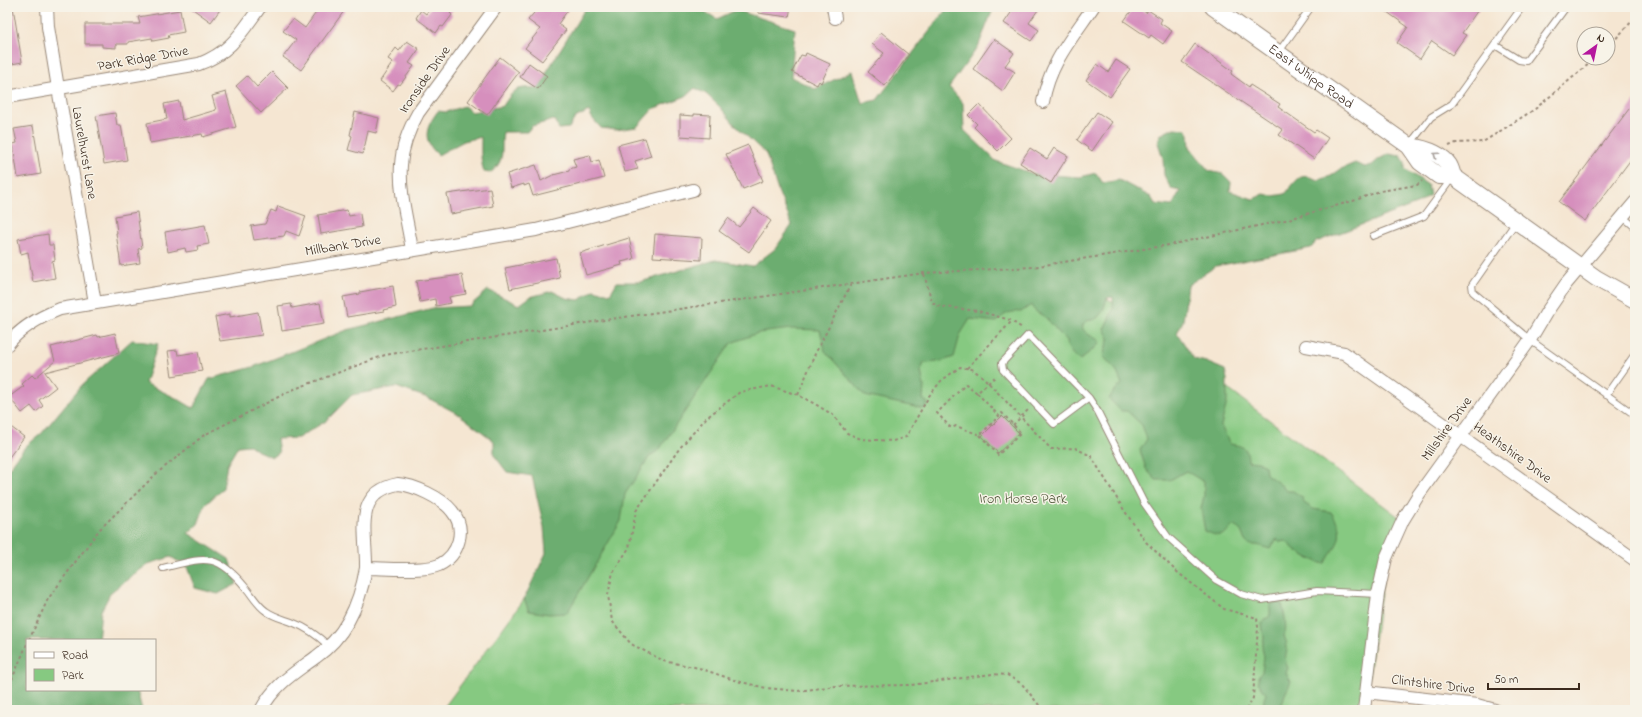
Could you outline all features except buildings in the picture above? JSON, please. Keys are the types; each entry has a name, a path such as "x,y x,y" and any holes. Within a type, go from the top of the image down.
{"main road":[{"name":"East Whipp Road","path":"1213,7 1409,146 1428,149 1448,164 1453,176 1516,222 1618,292 1635,300"}],"street":[{"name":"Laurelhurst Lane","path":"47,7 48,27 95,302"},
{"name":"Park Ridge Drive","path":"7,97 189,67 213,59 224,52 233,43 260,7"},
{"name":"Ironside Drive","path":"412,250 402,187 401,165 405,142 410,127 418,113 496,7"},
{"path":"1043,102 1049,76 1057,59 1093,7"},
{"name":"Millbank Drive","path":"7,345 18,333 30,324 46,314 60,309 536,230 693,190"},
{"name":"Millshire Drive","path":"1364,710 1378,594 1386,558 1403,520 1419,494 1530,340 1566,284 1635,202"},
{"name":"Heathshire Drive","path":"1306,346 1344,353 1635,560"},
{"path":"261,710 272,691 286,678 330,646 348,622 358,601 366,568 364,525 367,506 378,492 389,486 408,485 436,498 452,510 458,521 460,530 459,541 453,553 445,561 437,566 427,568 366,568"},
{"name":"Clintshire Drive","path":"1366,692 1477,705 1495,710"}],"lane":[{"path":"1278,53 1311,7"},
{"path":"1409,146 1431,117 1452,104 1522,7"},
{"path":"1495,45 1519,60 1526,61 1566,7"},
{"path":"1373,236 1424,216 1453,176"},
{"path":"1622,217 1635,227"},
{"path":"1516,222 1472,284 1473,292 1530,340 1635,415"},
{"path":"1089,398 1054,424 1003,370 1002,363 1028,335 1089,398 1098,412 1144,504 1168,537 1216,580 1241,594 1262,600 1317,591 1378,594"},
{"path":"1606,395 1635,354"},
{"path":"163,568 200,559 212,560 227,568 245,586 265,610 279,618 314,632 330,646"}],"path":[{"path":"1616,38 1635,18"},
{"path":"1450,145 1456,143 1483,142 1535,109 1586,66"},
{"path":"29,639 48,599 99,530 156,474 204,435 292,390 385,355 619,318 924,273 1032,267 1169,245 1285,220 1353,201 1380,191 1417,185 1423,181"},
{"path":"924,273 932,302 937,306 978,310 1012,321 1025,330 1028,335"},
{"path":"798,395 815,354 851,284"},
{"path":"967,368 1012,321"},
{"path":"1043,710 1022,684 1007,676 992,674 911,685 836,686 798,691 766,688 737,681 699,668 664,661 631,644 612,621 608,595 614,572 629,548 636,511 679,449 706,418 740,392 771,386 798,395 832,415 847,433 861,439 893,441 906,437 929,396 941,381 960,367 972,369 988,382 1051,449 1075,448 1092,456 1124,510 1146,542 1176,570 1224,609 1257,618 1258,627 1253,698 1246,710"},
{"path":"977,393 1003,370"},
{"path":"980,435 999,416 1002,413 1021,432 998,455 980,435 956,426 952,428 950,427 937,412 966,384 999,416"},
{"path":"1013,425 1035,404"},
{"path":"7,690 26,646"}],"green space":[{"path":"586,7 697,7 717,19 736,10 795,29 791,77 815,89 852,71 862,103 877,100 948,7 994,7 978,47 949,87 963,103 964,130 996,161 1034,174 1080,177 1096,173 1103,183 1119,180 1151,197 1155,204 1172,206 1180,191 1171,189 1164,175 1163,158 1158,143 1160,135 1174,128 1186,129 1189,134 1190,147 1209,171 1223,174 1231,182 1230,191 1253,199 1264,194 1273,196 1285,194 1299,178 1302,177 1306,176 1318,180 1331,176 1341,169 1355,163 1365,167 1372,165 1379,159 1389,154 1401,156 1405,162 1405,169 1428,185 1430,195 1419,203 1316,242 1311,248 1216,266 1188,285 1183,321 1177,333 1194,359 1225,370 1227,379 1227,402 1221,426 1230,444 1244,448 1248,456 1248,461 1258,462 1265,466 1266,474 1281,485 1286,491 1293,491 1302,497 1304,503 1313,509 1331,512 1339,527 1340,533 1337,545 1324,564 1303,555 1286,541 1280,542 1277,539 1270,549 1248,544 1245,541 1241,531 1234,525 1224,534 1215,535 1205,531 1201,509 1204,495 1204,482 1186,471 1170,480 1156,480 1146,469 1140,450 1147,439 1142,425 1127,411 1121,411 1109,399 1114,391 1122,384 1116,370 1103,356 1109,338 1104,329 1113,310 1113,297 1107,298 1104,309 1097,318 1087,321 1084,324 1084,330 1099,340 1098,345 1080,360 1069,350 1067,340 1045,317 1035,311 1031,305 1021,312 1008,313 1002,316 997,322 970,319 960,335 954,357 939,362 924,363 921,371 924,386 923,399 928,403 924,409 865,396 825,351 820,330 791,329 758,333 731,343 659,450 650,456 625,494 621,521 567,613 549,614 529,611 524,599 546,553 544,527 532,476 507,472 494,455 494,441 460,415 428,398 396,387 352,395 326,421 298,438 277,439 279,453 272,457 258,451 250,445 238,446 227,465 223,488 205,505 198,524 188,533 229,559 237,584 218,594 195,588 187,567 171,557 148,564 111,592 101,611 98,639 26,639 26,691 137,691 142,710 7,710 7,471 25,447 42,433 82,385 132,340 158,344 145,383 193,408 209,379 253,367 347,330 433,308 470,306 488,290 519,305 530,297 552,291 566,298 579,300 594,290 610,294 617,282 640,282 715,260 753,266 775,249 792,225 778,191 766,154 736,126 720,107 706,94 695,88 686,96 653,109 637,127 616,130 601,128 592,118 589,111 575,118 569,128 559,129 554,120 532,126 527,132 503,132 501,159 499,164 490,173 484,172 483,168 481,137 464,141 438,155 429,144 427,134 428,128 438,111 446,112 464,106 472,112 503,106 516,90 524,88 537,88"},
{"name":"Iron Horse Park","path":"1081,279 1403,520 1386,558 1364,710 956,710 953,708 929,710 442,710 726,327"},
{"path":"1277,602 1282,604 1285,616 1286,629 1284,636 1287,646 1286,664 1288,668 1286,673 1291,682 1285,694 1281,708 1283,710 1266,710 1264,706 1264,698 1266,694 1258,682 1258,676 1262,672 1264,657 1262,647 1264,638 1262,624 1265,619 1270,616 1270,605"}]}
